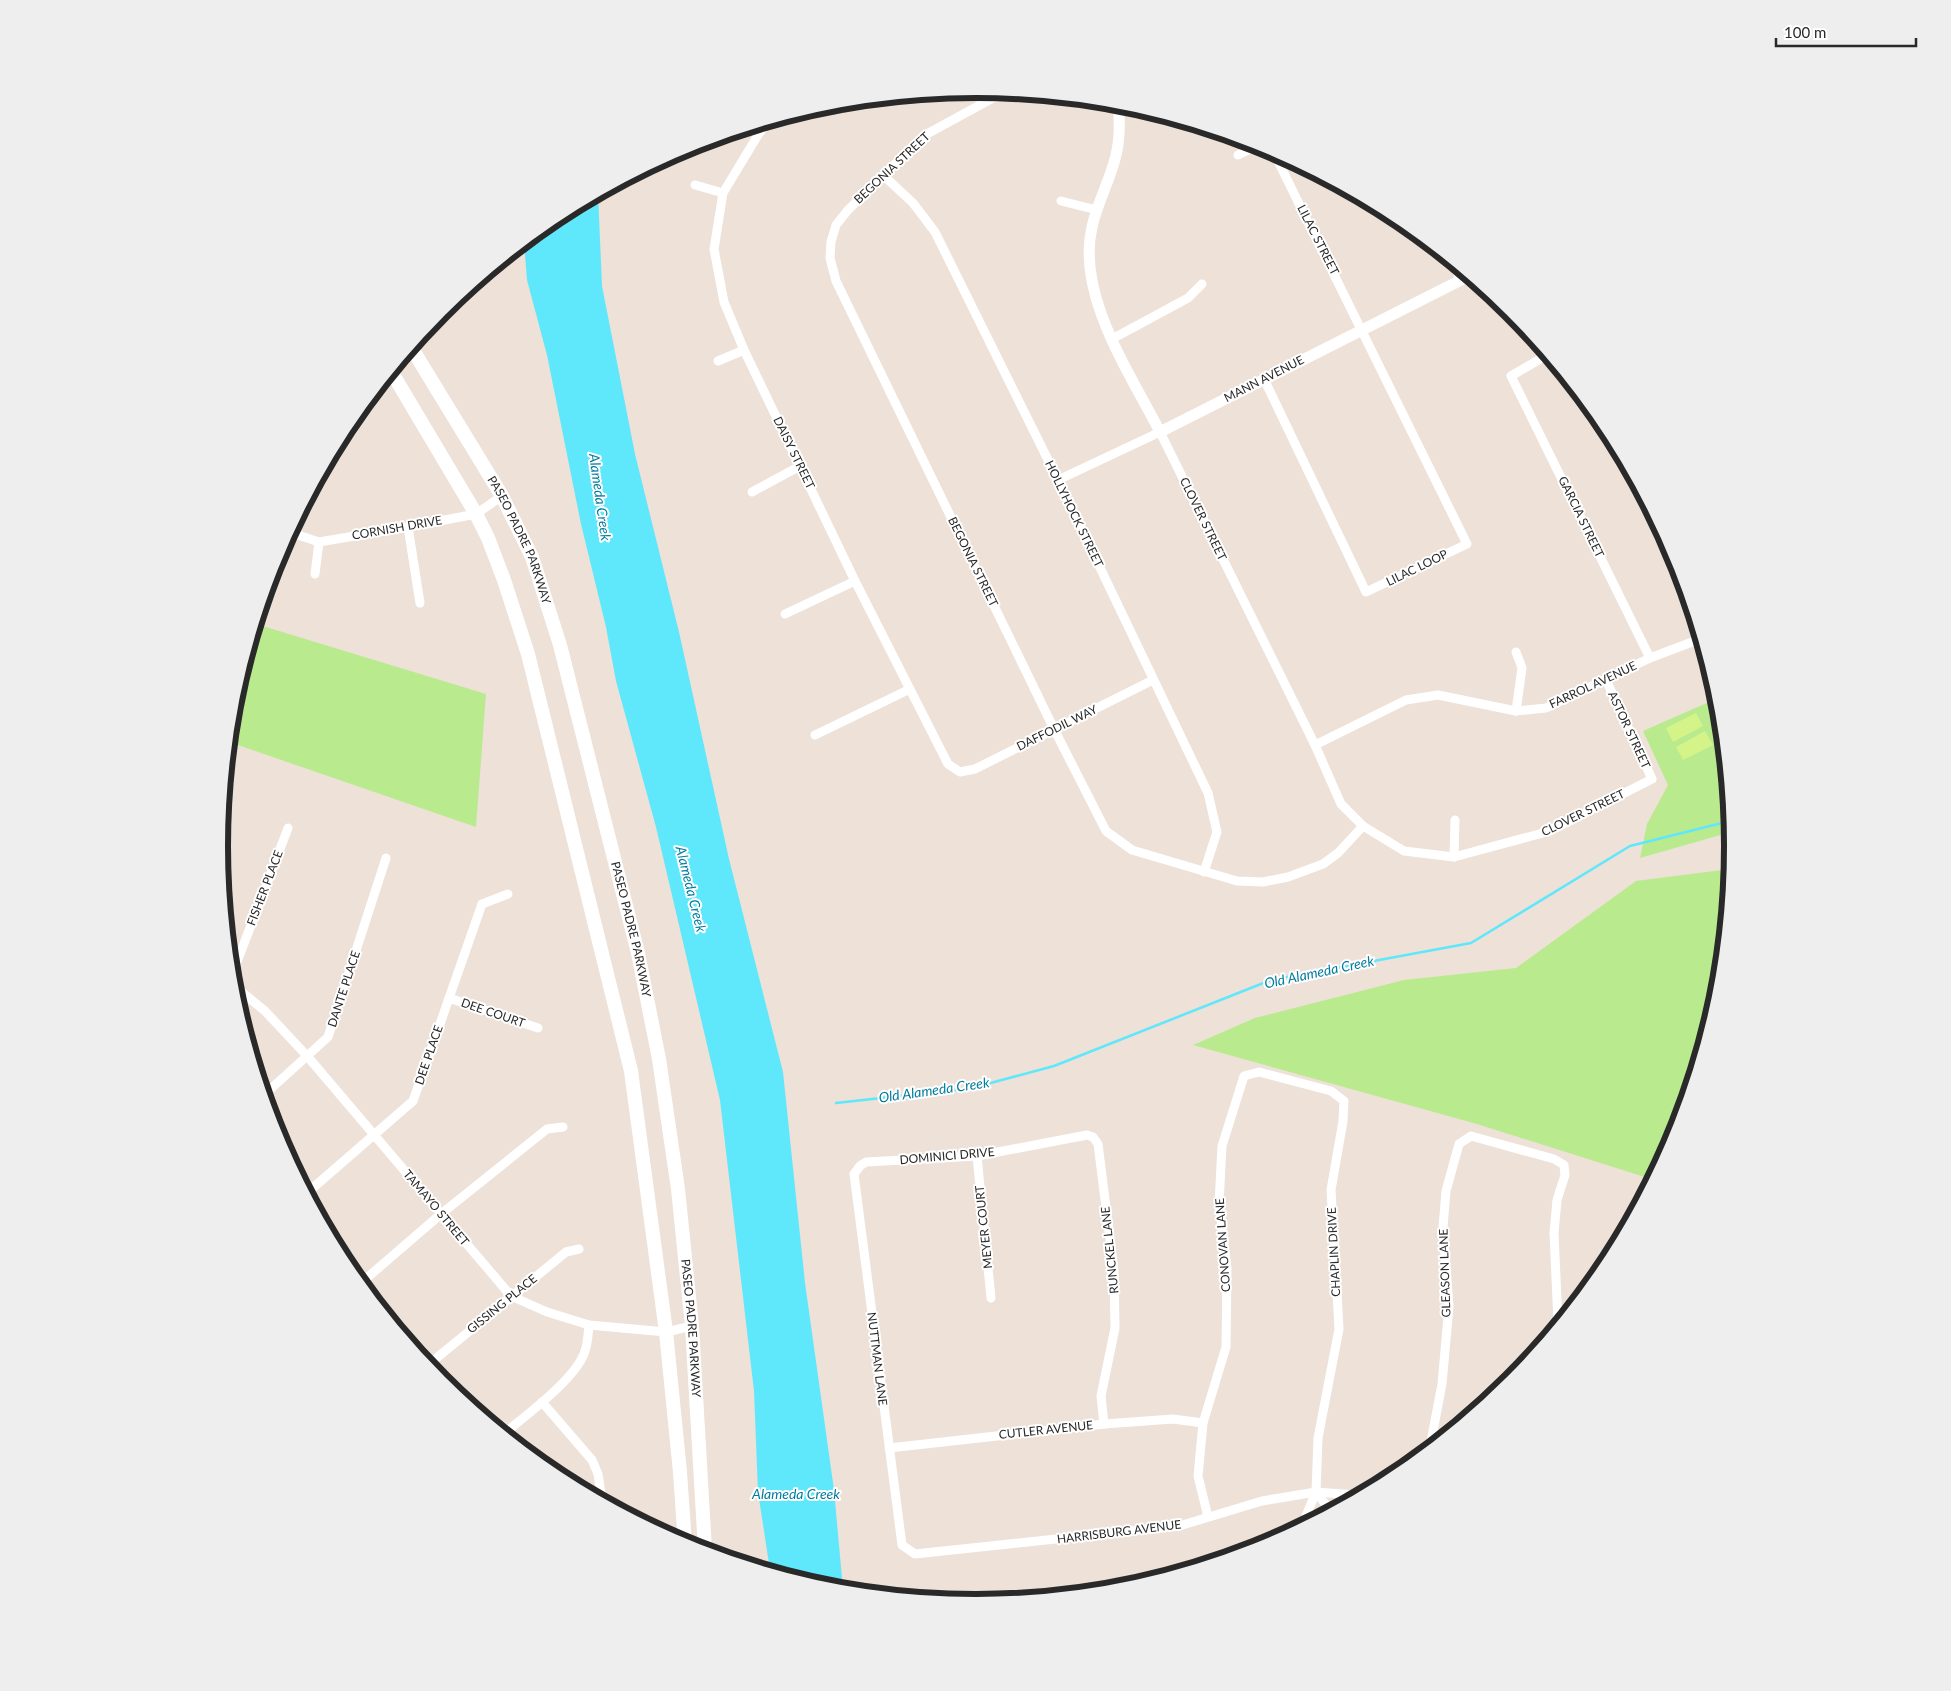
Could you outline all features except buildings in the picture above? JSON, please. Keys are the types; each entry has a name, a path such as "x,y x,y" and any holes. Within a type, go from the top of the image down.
{"main road":[{"name":"PASEO PADRE PARKWAY","path":"414,351 502,496 532,557 560,645 638,953 659,1059 678,1189 692,1326 705,1543"},
{"name":"PASEO PADRE PARKWAY","path":"394,376 476,514 488,538 528,654 631,1071 666,1332 684,1535"}],"street":[{"name":"BEGONIA STREET","path":"984,98 925,135 848,210 836,225 831,242 830,258 836,281 1054,729 1106,831 1132,850 1237,881 1262,882 1288,877 1323,864 1338,853 1363,826"},
{"name":"CLOVER STREET","path":"1119,112 1120,119 1115,159 1097,210 1089,246 1089,274 1096,303 1112,339 1315,745 1342,804 1363,826 1404,851 1454,857 1550,832 1652,779"},
{"name":"DAISY STREET","path":"762,129 723,193 714,249 724,302 744,350 855,581 948,764 960,772"},
{"path":"1238,155 1250,149"},
{"name":"LILAC STREET","path":"1279,162 1363,330"},
{"name":"HOLLYHOCK STREET","path":"884,175 913,203 935,232 1058,480 1208,793 1218,832 1204,872"},
{"path":"695,185 723,193"},
{"path":"1061,201 1097,210"},
{"name":"MANN AVENUE","path":"1058,480 1160,432 1464,279"},
{"path":"1112,339 1188,298 1202,284"},
{"name":"LILAC LOOP","path":"1264,379 1366,592 1467,544 1363,330"},
{"path":"718,361 744,350"},
{"name":"GARCIA STREET","path":"1543,358 1511,376 1650,658"},
{"path":"752,492 800,466"},
{"name":"CORNISH DRIVE","path":"296,534 319,542 408,527 476,514 502,496"},
{"path":"408,527 420,603"},
{"path":"316,574 319,542"},
{"path":"785,614 855,581"},
{"name":"FARROL AVENUE","path":"1315,745 1406,700 1438,695 1516,711 1546,708 1650,658 1694,640"},
{"path":"1516,652 1522,668 1516,711"},
{"name":"DAFFODIL WAY","path":"960,772 975,769 1153,680"},
{"name":"ASTOR STREET","path":"1606,680 1652,779"},
{"path":"815,735 910,689"},
{"path":"1454,857 1455,820"},
{"name":"FISHER PLACE","path":"237,962 288,828"},
{"name":"DANTE PLACE","path":"269,1091 328,1037 386,858"},
{"name":"DEE PLACE","path":"312,1189 413,1101 482,904 508,894"},
{"name":"TAMAYO STREET","path":"242,992 266,1011 308,1057 511,1296 547,1312 589,1325 666,1332 692,1326"},
{"name":"DEE COURT","path":"449,998 538,1028"},
{"name":"CONOVAN LANE","path":"1208,1517 1198,1476 1204,1423 1226,1347 1227,1268 1219,1204 1222,1146 1244,1076 1259,1072"},
{"name":"CHAPLIN DRIVE","path":"1259,1072 1331,1091 1344,1101 1343,1121 1331,1190 1339,1329 1318,1438 1316,1492 1306,1516"},
{"path":"366,1278 441,1214 547,1129 564,1127"},
{"name":"DOMINICI DRIVE","path":"860,1166 866,1162 977,1156 1087,1135 1093,1137"},
{"name":"GLEASON LANE","path":"1432,1438 1442,1384 1449,1306 1443,1227 1446,1191 1460,1144 1471,1136 1554,1159 1564,1165 1564,1174 1557,1200 1554,1233 1558,1315"},
{"name":"RUNCKEL LANE","path":"1093,1137 1098,1144 1114,1271 1115,1328 1101,1396 1104,1424"},
{"name":"MEYER COURT","path":"977,1156 991,1298"},
{"name":"NUTTMAN LANE","path":"860,1166 854,1174 902,1545 908,1551"},
{"name":"GISSING PLACE","path":"434,1360 566,1252 579,1249"},
{"path":"509,1430 542,1402 575,1370 585,1352 589,1325"},
{"path":"542,1402 592,1460 598,1474 601,1493"},
{"name":"CUTLER AVENUE","path":"889,1448 1104,1424 1173,1419 1204,1423"},
{"path":"1316,1492 1326,1505"},
{"name":"HARRISBURG AVENUE","path":"908,1551 915,1554 1179,1526 1262,1500 1316,1492 1347,1494"}],"green space":[{"path":"261,625 486,694 476,827 235,744 242,700"},
{"path":"1709,702 1717,748 1724,834 1640,858 1647,824 1668,785 1643,731"},
{"path":"1696,713 1703,726 1673,742 1666,728"},
{"path":"1705,731 1713,745 1683,760 1676,747"},
{"path":"1723,870 1717,943 1698,1039 1684,1086 1667,1132 1645,1177 1477,1124 1193,1045 1255,1018 1404,980 1516,968 1636,881"}],"water":[{"name":"Alameda Creek","path":"598,200 602,286 635,454 679,632 729,859 783,1072 805,1283 834,1490 842,1581 769,1564 758,1492 754,1391 720,1100 656,827 616,681 606,627 581,524 547,355 527,280 525,249"}],"waterway":[{"name":"Old Alameda Creek","path":"836,1103 972,1088 1054,1066 1271,980 1471,943 1630,846 1723,823"}]}
